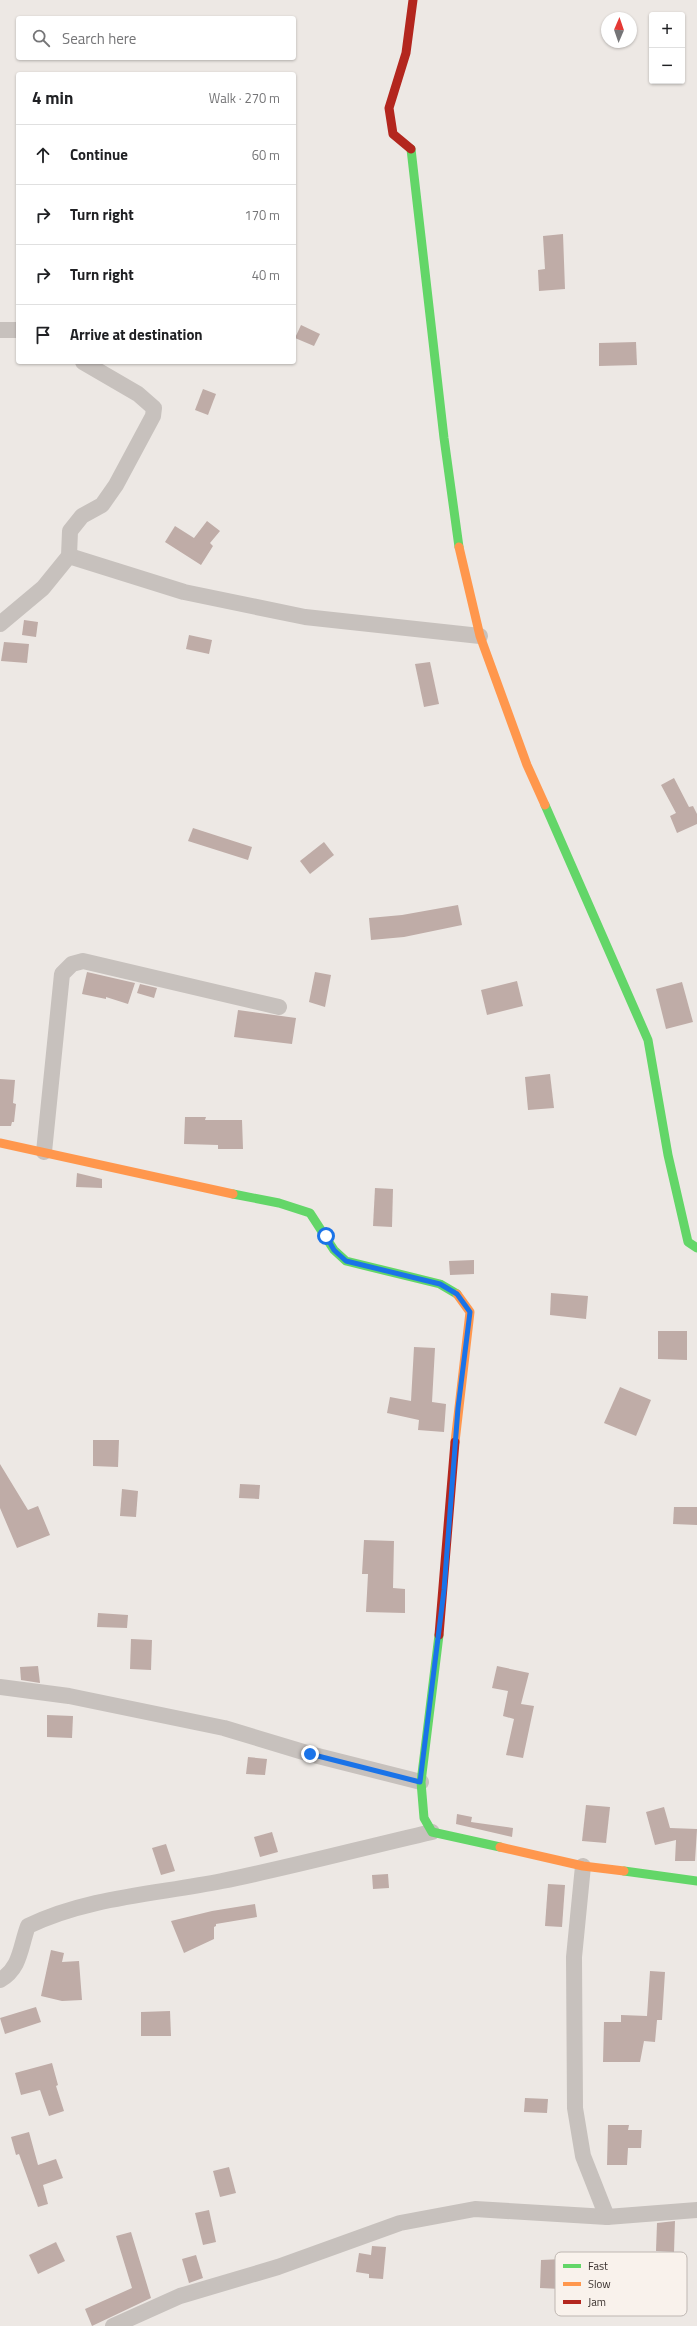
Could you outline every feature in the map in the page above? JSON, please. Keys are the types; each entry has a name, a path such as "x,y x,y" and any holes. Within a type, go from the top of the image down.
{"main road":[{"path":"413,0 406,53 389,108 393,134 411,147 444,438 456,524 480,636 527,765 648,1040 668,1155 688,1242 697,1248"},
{"path":"0,1143 215,1192 279,1203 310,1213 334,1250 346,1261 440,1284 457,1294 470,1312 458,1408 444,1590 420,1782 424,1818 432,1832 583,1866 697,1881"}],"street":[{"path":"0,330 16,330"},
{"path":"0,624 44,588 69,556 70,531 82,516 102,505 116,485 154,411 154,408 138,394 86,364"},
{"path":"69,556 184,592 305,617 480,636"},
{"path":"44,1152 62,974 72,964 83,961 279,1007"},
{"path":"0,1687 69,1696 224,1728 310,1754 420,1782"},
{"path":"0,1980 10,1974 18,1964 21,1946 28,1926 49,1916 115,1899 222,1881 432,1832"},
{"path":"583,1866 574,1957 575,2108 583,2156 607,2216"},
{"path":"113,2326 180,2296 278,2267 400,2223 475,2210 607,2216 697,2210"}],"building":[{"path":"563,234 565,289 539,291 538,270 545,269 543,236"},
{"path":"301,325 320,334 314,346 296,338"},
{"path":"636,342 637,365 599,366 599,343"},
{"path":"203,389 216,394 208,415 195,410"},
{"path":"207,521 220,531 210,543 213,546 201,565 165,542 175,526 194,538"},
{"path":"24,620 38,622 36,637 22,635"},
{"path":"189,635 212,640 209,654 186,649"},
{"path":"4,642 29,644 27,663 1,661"},
{"path":"430,662 439,704 424,707 415,664"},
{"path":"674,778 689,807 693,806 697,814 697,824 677,833 670,816 676,813 661,785"},
{"path":"193,828 252,847 248,860 188,841"},
{"path":"324,842 334,855 310,874 300,861"},
{"path":"458,905 462,925 404,937 371,940 369,918 402,915"},
{"path":"87,972 135,983 128,1004 106,997 106,999 82,994"},
{"path":"315,972 331,975 325,1007 309,1002"},
{"path":"517,981 523,1006 487,1015 481,990"},
{"path":"682,982 693,1022 666,1029 656,989"},
{"path":"140,984 157,988 154,998 137,993"},
{"path":"238,1010 296,1018 292,1044 234,1037"},
{"path":"550,1074 554,1108 528,1110 525,1077"},
{"path":"0,1079 15,1080 13,1103 16,1104 14,1122 12,1122 11,1126 0,1126"},
{"path":"185,1117 206,1117 205,1120 242,1120 243,1149 218,1149 218,1145 184,1144"},
{"path":"77,1173 102,1179 102,1188 76,1187"},
{"path":"375,1188 393,1189 392,1227 373,1226"},
{"path":"474,1260 474,1274 450,1275 449,1261"},
{"path":"551,1293 588,1296 586,1319 550,1315"},
{"path":"658,1331 687,1331 687,1360 658,1359"},
{"path":"414,1347 435,1348 432,1402 446,1404 444,1432 418,1430 419,1420 387,1413 390,1397 411,1401"},
{"path":"620,1387 651,1400 636,1436 604,1423"},
{"path":"93,1440 119,1440 118,1467 93,1466"},
{"path":"0,1464 28,1510 38,1506 50,1535 17,1548 0,1508"},
{"path":"240,1484 260,1485 259,1499 239,1498"},
{"path":"122,1489 138,1491 136,1517 120,1516"},
{"path":"674,1507 697,1507 697,1525 673,1524"},
{"path":"364,1540 394,1541 393,1588 405,1589 405,1613 366,1612 368,1574 362,1574"},
{"path":"98,1613 128,1615 127,1628 97,1627"},
{"path":"131,1639 152,1640 151,1670 130,1669"},
{"path":"38,1666 40,1683 21,1680 20,1667"},
{"path":"497,1666 529,1673 521,1704 534,1706 523,1758 506,1755 514,1719 503,1716 508,1691 492,1688"},
{"path":"47,1715 73,1716 72,1738 47,1737"},
{"path":"248,1757 267,1759 265,1775 246,1774"},
{"path":"586,1805 610,1807 606,1843 582,1841"},
{"path":"664,1807 670,1828 697,1829 695,1861 675,1861 676,1840 655,1845 646,1812"},
{"path":"457,1814 472,1817 471,1822 513,1828 512,1837 456,1824"},
{"path":"272,1832 278,1852 260,1857 254,1837"},
{"path":"166,1844 175,1871 161,1875 152,1848"},
{"path":"388,1874 389,1888 373,1889 372,1875"},
{"path":"548,1884 565,1885 562,1927 545,1926"},
{"path":"255,1904 257,1917 216,1924 214,1927 214,1939 184,1953 171,1921 212,1911"},
{"path":"51,1950 64,1953 62,1962 79,1961 82,2000 62,2001 41,1996"},
{"path":"650,1971 665,1972 662,2020 657,2020 655,2042 644,2041 640,2062 603,2062 604,2022 621,2022 621,2015 647,2016"},
{"path":"36,2007 41,2022 5,2034 0,2018"},
{"path":"170,2011 171,2036 141,2036 141,2012"},
{"path":"52,2063 58,2085 56,2086 64,2111 49,2116 40,2090 21,2095 15,2073"},
{"path":"525,2098 548,2099 547,2113 524,2112"},
{"path":"608,2125 629,2125 628,2130 642,2130 641,2148 628,2148 627,2165 607,2165"},
{"path":"29,2132 38,2165 56,2159 63,2178 43,2185 48,2204 38,2207 19,2154 16,2155 11,2137"},
{"path":"229,2167 236,2193 220,2197 213,2171"},
{"path":"209,2210 216,2242 203,2245 195,2213"},
{"path":"675,2221 674,2252 656,2251 657,2223"},
{"path":"131,2232 151,2298 92,2326 85,2309 132,2288 116,2236"},
{"path":"56,2242 65,2261 38,2274 29,2255"},
{"path":"372,2246 386,2247 383,2279 369,2278 369,2274 356,2272 359,2253 371,2255"},
{"path":"196,2255 203,2278 189,2283 182,2259"},
{"path":"555,2259 555,2289 540,2288 541,2260"}],"traffic: fast":[{"path":"411,149 444,438 459,547"},
{"path":"545,805 648,1040 668,1155 688,1242 697,1248"},
{"path":"233,1194 279,1203 310,1213 334,1250 346,1261 440,1284 457,1294"},
{"path":"439,1635 421,1782 424,1818 432,1832 500,1847"},
{"path":"624,1871 697,1881"}],"traffic: slow":[{"path":"459,547 480,636 527,765 545,805"},
{"path":"0,1143 233,1194"},
{"path":"455,1442 470,1312 457,1294"},
{"path":"500,1847 583,1866 624,1871"}],"traffic: jam":[{"path":"411,149 393,134 389,108 406,53 413,0"},
{"path":"439,1635 455,1442"}],"route":[{"path":"310,1754 420,1782 444,1590 458,1408 465,1364 470,1312 457,1294 440,1284 346,1261 334,1250 326,1236"}]}
